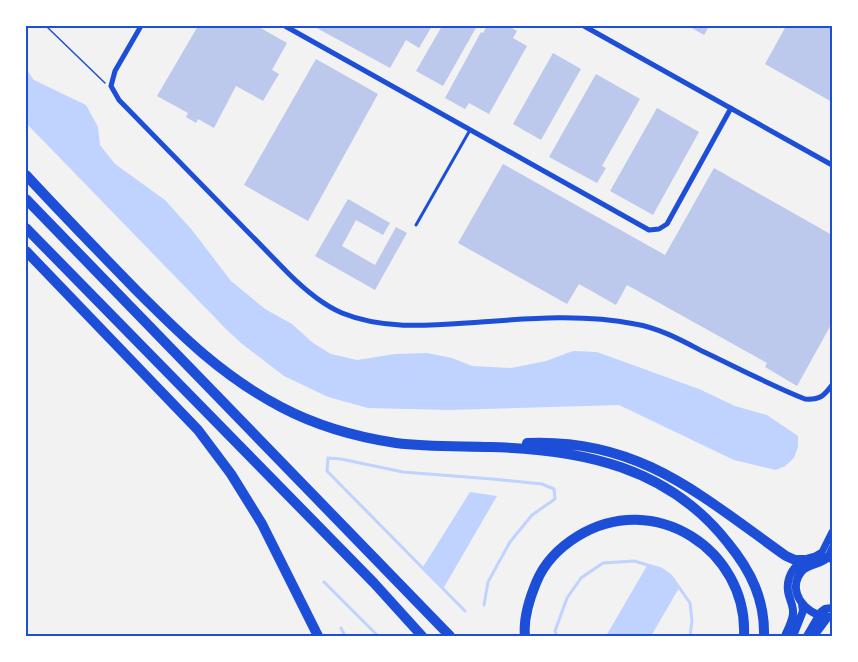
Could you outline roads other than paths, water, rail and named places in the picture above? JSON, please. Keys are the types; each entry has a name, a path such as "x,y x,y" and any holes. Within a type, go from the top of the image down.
{"highway":[{"path":"26,175 192,346 230,376 279,406 324,426 374,440 421,445 560,452 596,459 646,477 676,495 723,535 748,569 762,606 764,636"},
{"path":"26,199 450,636"},
{"path":"26,228 366,575 422,636"},
{"path":"26,251 198,430 231,474 262,524 316,636"},
{"path":"493,447 545,443 580,445 632,458 663,472 690,488 786,556 795,560 804,560"},
{"path":"525,636 525,621 531,594 538,578 551,559 564,546 583,533 596,527 626,520 651,521 677,528 696,538 715,555 726,568 740,597 744,618 744,636"}],"main road":[{"path":"785,636 791,622 793,608 788,583 795,567 815,556 830,558"},
{"path":"793,636 803,611 796,588 800,575 807,568 830,558"},
{"path":"801,603 818,616 830,617"},
{"path":"807,636 818,616 825,609 832,608"},
{"path":"814,636 830,617"}],"street":[{"path":"141,26 115,71 111,86 119,100 293,279 324,303 342,312 378,322 418,325 544,318 614,320 645,326 670,335 805,399 817,400 825,395 832,385"},
{"path":"285,26 649,231 667,224 731,108"},
{"path":"584,26 832,165"},
{"path":"815,556 822,552 832,532"},
{"path":"830,558 832,548"}],"lane":[{"path":"416,225 470,130"}],"water":[{"path":"26,69 34,80 86,105 98,127 100,145 115,164 165,200 192,230 231,281 265,309 292,324 313,343 331,354 357,360 395,354 427,353 452,358 472,366 511,368 546,361 573,351 597,352 699,389 735,406 767,415 798,436 798,447 794,458 776,470 734,460 619,405 449,410 368,408 328,397 284,376 226,329 26,123"},
{"path":"470,492 497,496 443,589 423,567"},
{"path":"648,564 666,573 679,588 651,636 606,636"}],"waterway":[{"path":"465,611 327,471 328,458 403,472 542,484 554,489 555,499 532,515 510,542 488,582 484,605"},
{"path":"557,636 555,631 567,598 581,578 603,563 634,561 661,569 671,576 690,603 692,621 690,636"},
{"path":"324,582 378,636"},
{"path":"341,628 345,636"}]}
